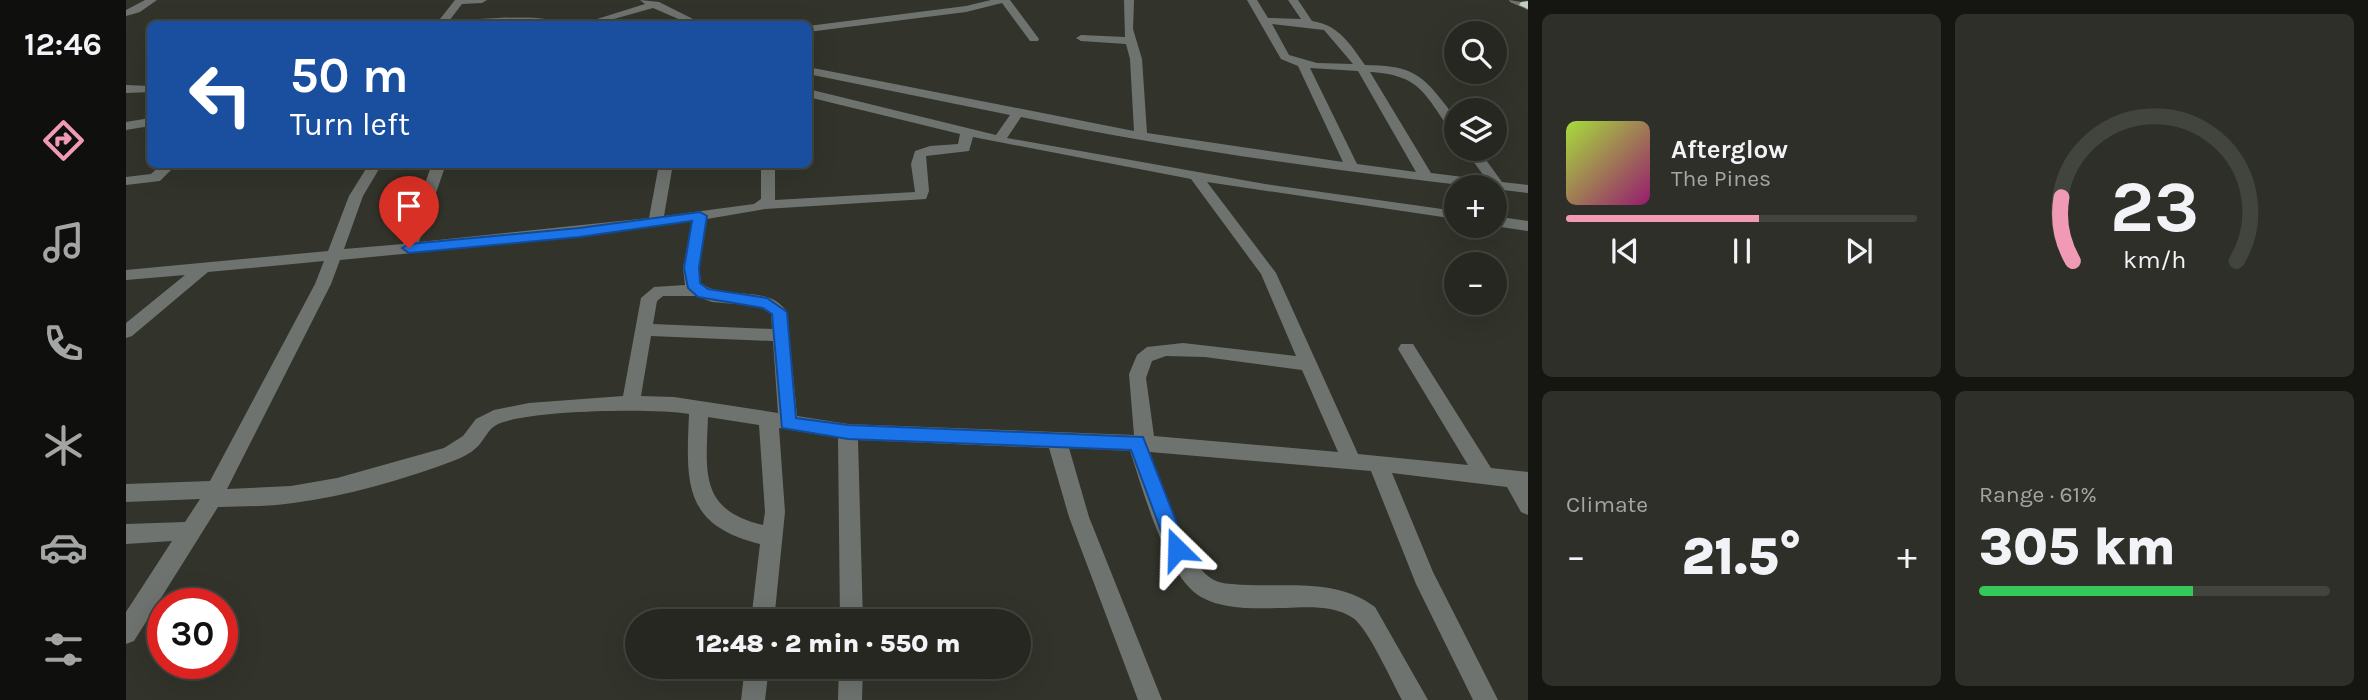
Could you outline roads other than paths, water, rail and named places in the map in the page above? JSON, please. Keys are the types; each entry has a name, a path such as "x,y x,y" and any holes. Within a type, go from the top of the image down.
{"street":[{"path":"126,13 152,0"},
{"path":"443,21 460,0 482,0"},
{"path":"812,28 966,9 1004,0 1024,22 1034,39"},
{"path":"1129,0 1128,29 1136,59 1141,135"},
{"path":"1252,0 1285,57 1302,63 1414,76 1421,81 1444,112"},
{"path":"1293,0 1309,24"},
{"path":"595,21 650,2 691,21"},
{"path":"1264,21 1325,26 1334,32 1361,68 1426,177"},
{"path":"1081,38 1131,41"},
{"path":"1302,63 1352,167"},
{"path":"812,71 1141,135 1444,179"},
{"path":"126,89 147,89"},
{"path":"812,94 999,140 1195,175 1444,213"},
{"path":"999,140 1018,113"},
{"path":"126,126 147,122"},
{"path":"126,275 656,222 764,205 921,197 923,192 918,166 920,154 930,150 964,148 968,132"},
{"path":"126,181 155,178 166,168"},
{"path":"126,633 214,494 311,310 335,255 352,205 374,168"},
{"path":"409,248 438,168"},
{"path":"656,222 665,168"},
{"path":"764,205 769,194 768,168"},
{"path":"1195,175 1268,273 1352,461"},
{"path":"1507,187 1528,189"},
{"path":"700,216 691,268 693,285 703,294 775,307 781,317 779,421 769,454 775,501 763,609"},
{"path":"1507,223 1528,226"},
{"path":"126,332 203,268"},
{"path":"631,402 647,303 654,294 698,290"},
{"path":"643,330 692,329 725,334 782,335"},
{"path":"1407,349 1485,476"},
{"path":"1310,364 1185,350 1152,353 1138,369 1141,443 1170,533 1198,583 1221,593 1319,598 1357,606 1367,615 1416,700"},
{"path":"126,493 291,495 337,487 450,454 470,442 483,424 495,417 529,410 631,402 699,409 848,432 1141,443 1352,461 1520,480 1528,506"},
{"path":"699,409 699,480 709,506 716,516 729,524 772,537"},
{"path":"848,432 851,609"},
{"path":"1056,439 1079,517 1150,700"},
{"path":"1378,464 1423,577 1486,700"},
{"path":"126,534 190,531"},
{"path":"753,700 756,679"},
{"path":"850,700 851,679"}]}
